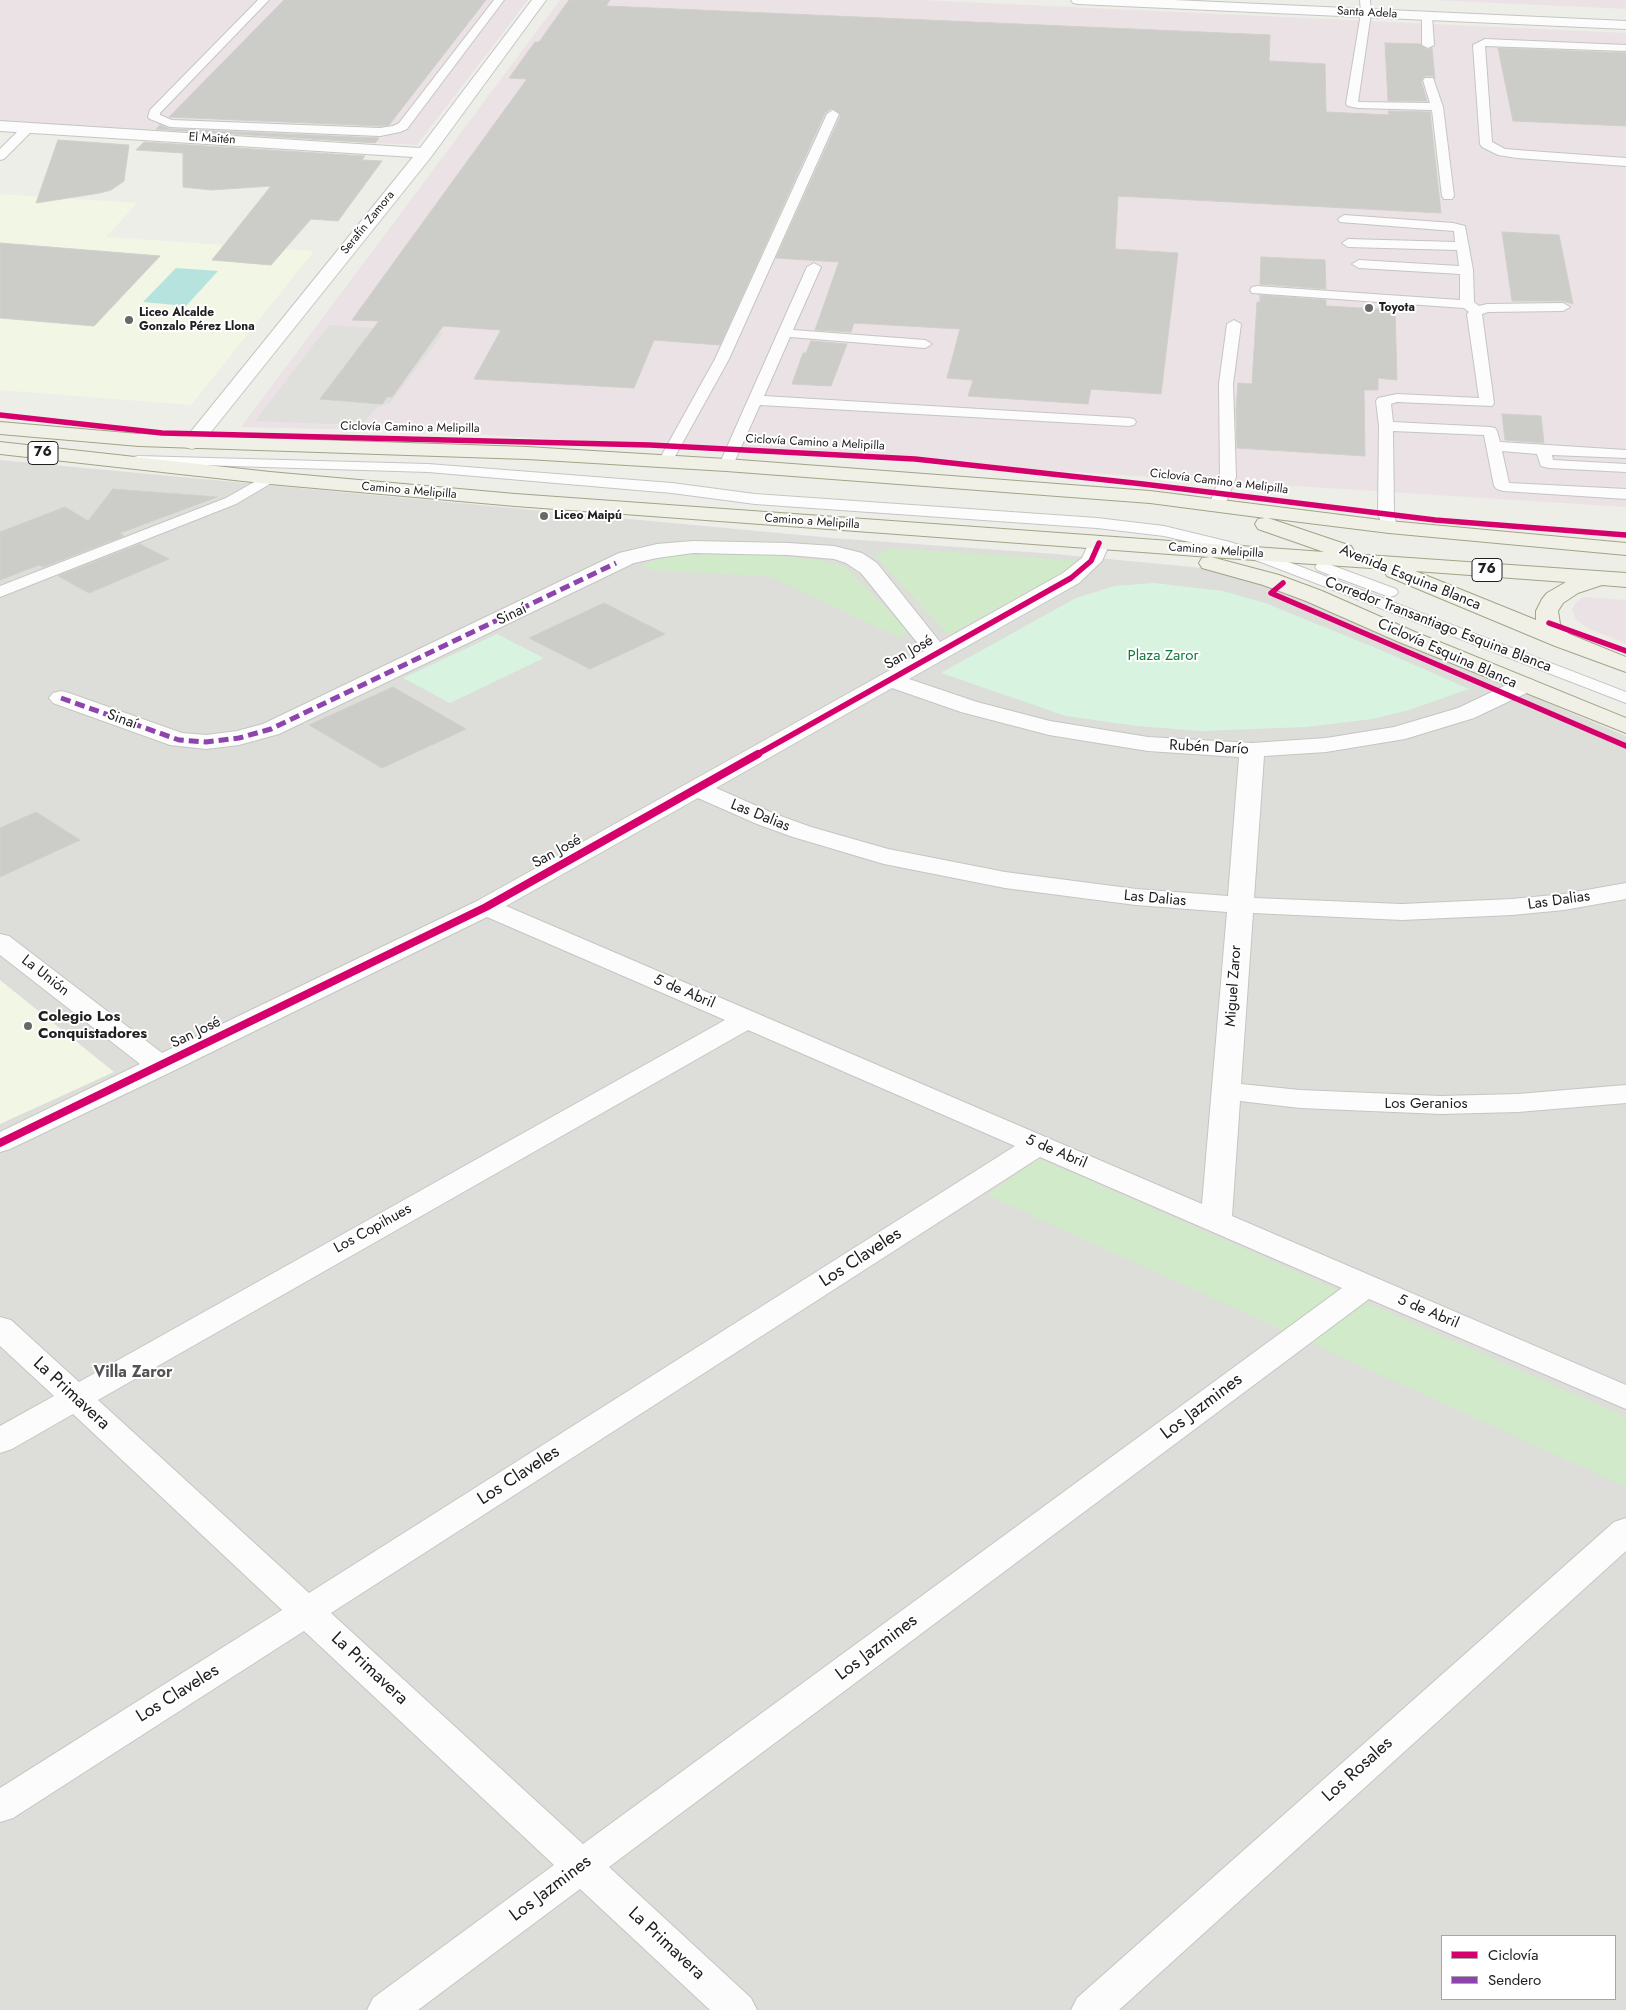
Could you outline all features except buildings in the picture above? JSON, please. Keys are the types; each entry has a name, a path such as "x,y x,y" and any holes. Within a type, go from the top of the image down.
{"main road":[{"name":"76","path":"0,428 129,439 518,452 726,464 1190,501 1389,527 1626,549"},
{"name":"Camino a Melipilla","path":"0,448 270,478 515,500 1616,579"},
{"name":"Avenida Esquina Blanca","path":"1190,501 1273,526 1368,561 1626,665"},
{"path":"1136,546 1215,564 1283,584 1626,726"},
{"path":"1563,641 1548,623 1547,611 1555,598 1570,588 1616,579"}],"street":[{"name":"Serafín Zamora","path":"192,442 425,153 539,0"},
{"name":"Santa Adela","path":"1078,0 1366,6 1427,16 1626,25"},
{"name":"El Maitén","path":"0,126 425,153"},
{"name":"San José","path":"0,1143 486,907 1071,578 1091,561 1099,543"},
{"name":"Sinaí","path":"61,698 178,740 206,742 239,738 280,724 627,558 657,551 693,547 788,549 834,553 854,558 869,568 938,653"},
{"name":"Rubén Darío","path":"891,680 969,707 1049,728 1148,744 1252,750 1326,746 1397,734 1466,713 1525,685"},
{"name":"Miguel Zaror","path":"1216,1222 1252,750"},
{"name":"Las Dalias","path":"698,789 758,816 802,832 884,856 1005,880 1084,892 1240,905 1370,912 1458,911 1564,902 1626,891"},
{"name":"5 de Abril","path":"486,907 1626,1398"},
{"name":"La Unión","path":"0,942 161,1066"},
{"name":"Los Copihues","path":"0,1440 747,1019"},
{"name":"Los Geranios","path":"1226,1091 1318,1100 1441,1105 1518,1103 1626,1094"},
{"name":"Los Claveles","path":"0,1806 1038,1145"},
{"name":"Los Jazmines","path":"387,2010 1366,1286"},
{"name":"La Primavera","path":"0,1328 737,2010"},
{"name":"Los Rosales","path":"1091,2010 1626,1531"}],"lane":[{"path":"264,0 154,112 154,117 170,123 380,132 396,129 403,126 499,0"},
{"path":"1366,6 1352,104 1437,107"},
{"path":"1427,16 1428,45"},
{"path":"1626,48 1485,42 1479,45 1486,144 1502,152 1517,154 1626,162"},
{"path":"1429,80 1437,107 1448,196"},
{"path":"666,460 722,359 833,114"},
{"path":"0,156 28,128"},
{"path":"1344,219 1453,227 1460,230 1490,431 1502,486 1626,494"},
{"path":"1348,242 1463,246"},
{"path":"1359,264 1466,270"},
{"path":"726,464 814,267"},
{"path":"1257,290 1487,308 1563,307"},
{"path":"1217,505 1228,477 1226,384 1234,324"},
{"path":"784,333 925,344"},
{"path":"1389,527 1386,514 1386,426 1383,401 1389,398 1487,403"},
{"path":"755,400 1130,422"},
{"path":"1386,426 1490,431"},
{"name":"Corredor Transantiago Esquina Blanca","path":"192,442 333,451 713,482 808,495 1120,515 1210,530 1358,580 1626,687"},
{"path":"1494,446 1626,454"},
{"path":"1544,450 1546,463 1549,464 1626,468"},
{"name":"Corredor Transantiago Esquina Blanca","path":"86,458 428,468 672,488 754,499 1134,527 1180,534 1250,553 1626,698"},
{"path":"0,592 230,501 270,478"}],"shaded area":[{"path":"0,0 528,0 417,145 0,125"},
{"path":"560,0 921,0 1626,33 1626,507 392,429 241,427"},
{"path":"1431,0 1626,0 1626,9"},
{"name":"Liceo Alcalde Gonzalo Pérez Llona","path":"0,194 137,203 106,237 314,251 191,405 0,390"},
{"path":"176,268 218,271 186,306 143,302"},
{"path":"329,325 443,333 390,403 376,408 362,425 255,421"},
{"path":"0,460 832,538 1056,554 1234,571 1626,736 1626,2010 0,2010"},
{"path":"1584,597 1626,600 1626,644 1590,629 1576,620 1572,609 1576,602"},
{"name":"Colegio Los Conquistadores","path":"0,980 114,1072 0,1124"}],"green space":[{"path":"890,548 1084,561 948,635 875,556"},
{"path":"754,554 821,560 846,567 909,631 900,638 771,577 651,570 641,566 668,555"},
{"name":"Plaza Zaror","path":"1154,583 1223,591 1265,603 1376,648 1469,689 1409,710 1372,719 1306,727 1201,731 1137,726 1066,716 941,673 1076,598 1114,586"},
{"path":"497,634 544,658 450,703 403,678"},
{"path":"1038,1158 1626,1417 1626,1487 987,1195"}],"marked path":[{"path":"61,698 179,740 206,742 239,738 271,729 616,563"}],"cycle path":[{"name":"Ciclovía Camino a Melipilla","path":"0,415 162,433 650,445 915,459 1143,484 1435,520 1626,535"},
{"path":"0,1143 486,907 1071,578 1091,561 1099,543"},
{"name":"Ciclovía Esquina Blanca","path":"1283,583 1271,593 1626,746"},
{"path":"1549,623 1626,651"}],"place":[{"name":"Toyota","path":"1369,308"},
{"name":"Liceo Alcalde Gonzalo Pérez Llona","path":"129,320"},
{"name":"Liceo Maipú","path":"544,516"},
{"name":"Colegio Los Conquistadores","path":"28,1026"}],"district":[{"name":"Villa Zaror","path":"133,1373"}]}
